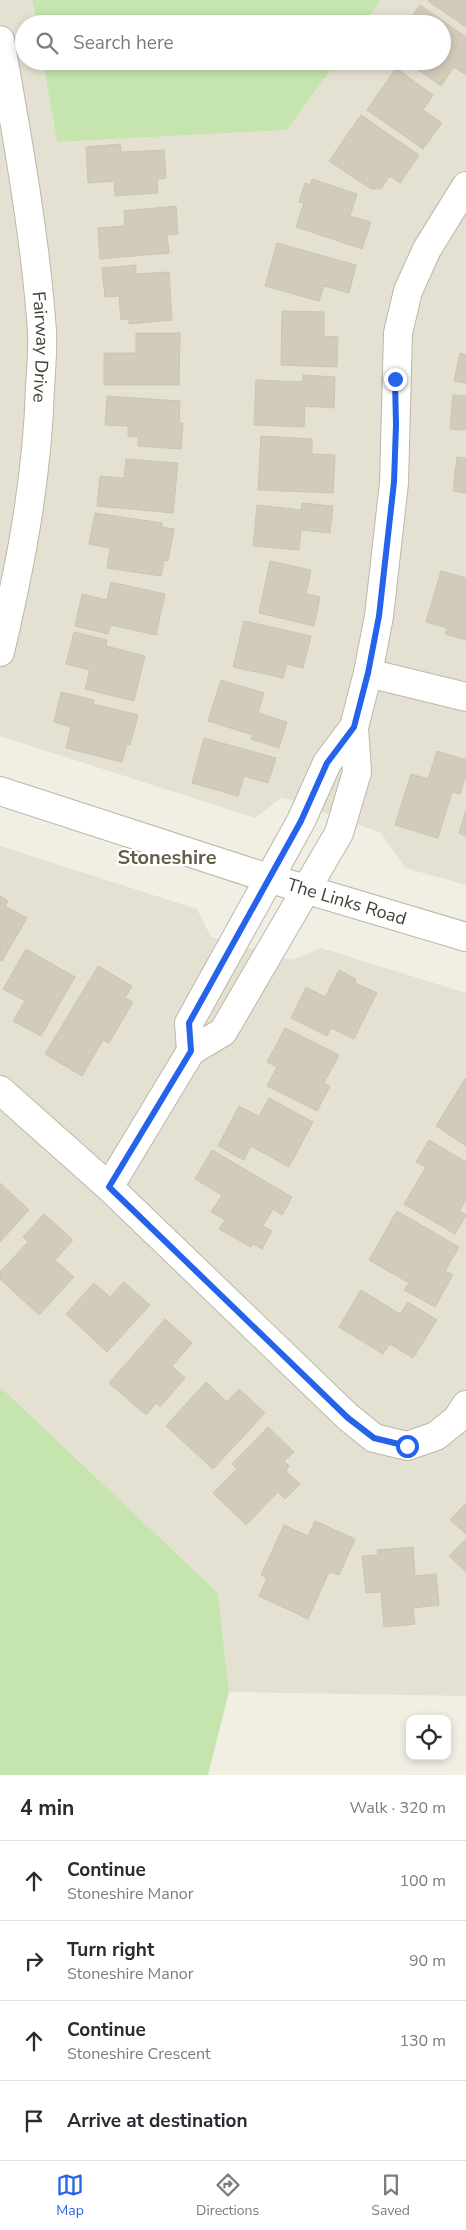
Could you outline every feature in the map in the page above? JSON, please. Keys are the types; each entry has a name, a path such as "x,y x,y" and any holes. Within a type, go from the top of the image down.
{"street":[{"name":"Fairway Drive","path":"0,40 32,240 42,333 39,416 32,499 16,586 0,652"},
{"path":"109,1187 191,1051 222,1032 339,833 357,772 354,727 368,673 379,616 394,482 398,333 408,291 427,248 466,186"},
{"path":"368,673 466,697"},
{"path":"191,1051 189,1023 301,821 327,763 354,727"},
{"name":"The Links Road","path":"0,791 268,878 466,937"},
{"path":"0,1090 109,1187 348,1418 374,1438 407,1446 436,1436 457,1420 466,1405"}],"shaded area":[{"path":"0,0 32,0 34,15 15,15 15,70 45,70 57,142 287,130 330,70 451,70 451,15 370,15 381,0 466,0 466,885 405,868 381,833 282,797 255,818 0,736"},
{"path":"0,846 197,909 211,937 292,960 321,948 466,993 466,1696 229,1692 218,1593 0,1388"}],"green space":[{"path":"32,0 381,0 370,15 35,15"},
{"path":"45,70 330,70 287,130 57,142"},
{"path":"0,1387 218,1593 229,1692 208,1775 0,1775"}],"building":[{"path":"466,0 466,27 451,15 428,1"},
{"path":"420,5 434,15 413,15"},
{"path":"451,27 466,37 466,75 454,67 441,86 419,70 451,70"},
{"path":"395,70 399,70 433,95 423,110 442,123 423,149 367,110"},
{"path":"361,115 419,155 400,183 390,176 381,189 371,189 329,161"},
{"path":"120,144 121,152 164,150 166,178 157,179 158,193 115,196 114,181 88,183 86,147"},
{"path":"312,179 357,194 350,216 371,222 362,249 296,227 304,203 299,202 305,183 310,185"},
{"path":"176,206 178,234 167,235 169,253 100,259 98,228 125,226 124,211"},
{"path":"277,243 356,265 349,293 324,286 319,301 265,286"},
{"path":"136,265 136,274 169,272 172,320 129,324 129,319 121,320 119,296 105,297 102,268"},
{"path":"282,311 324,312 324,336 338,337 337,367 281,365"},
{"path":"136,333 180,333 179,385 104,385 104,353 136,353"},
{"path":"460,353 466,355 466,383 454,381"},
{"path":"303,375 335,377 334,408 305,406 304,427 254,425 256,380 303,382"},
{"path":"453,395 466,396 466,430 450,429"},
{"path":"107,396 180,401 179,423 183,423 181,449 138,446 138,437 128,436 128,426 105,425"},
{"path":"261,436 312,439 312,454 335,455 333,493 258,490"},
{"path":"457,457 466,458 466,493 453,491"},
{"path":"126,459 178,463 173,513 97,506 100,476 124,478"},
{"path":"302,503 333,506 330,533 301,530 299,550 253,546 257,505 301,510"},
{"path":"95,513 162,523 162,527 174,529 168,561 164,560 161,576 107,568 110,548 89,544"},
{"path":"270,561 311,570 306,594 320,597 314,626 259,613"},
{"path":"441,571 466,578 466,640 445,634 447,628 426,622"},
{"path":"111,582 165,594 156,635 111,625 108,634 75,626 82,594 107,600"},
{"path":"244,621 311,636 303,668 287,664 283,678 233,667"},
{"path":"74,632 107,640 106,646 145,656 134,701 85,689 90,670 66,664"},
{"path":"221,680 264,693 258,713 287,722 279,748 251,739 253,735 208,721"},
{"path":"61,692 94,700 93,704 138,715 130,745 127,744 122,762 66,748 71,727 54,722"},
{"path":"204,738 276,758 268,783 244,776 238,796 192,783"},
{"path":"437,751 466,760 466,775 460,794 452,792 438,838 395,825 411,774 428,779"},
{"path":"466,810 466,836 459,833"},
{"path":"0,896 8,901 5,906 27,918 2,961 0,960"},
{"path":"26,949 75,977 41,1036 13,1021 25,1001 3,989"},
{"path":"98,966 132,986 125,998 133,1002 109,1043 103,1040 82,1076 45,1054"},
{"path":"339,970 356,979 355,983 377,993 354,1039 331,1028 327,1036 291,1018 306,987 325,997"},
{"path":"285,1028 339,1055 324,1083 330,1086 317,1111 267,1086 277,1067 267,1062"},
{"path":"466,1080 466,1146 436,1126"},
{"path":"269,1098 313,1122 289,1167 251,1146 244,1160 218,1146 239,1106 259,1116"},
{"path":"429,1140 466,1162 466,1199 460,1211 466,1215 455,1234 404,1204 426,1167 416,1162"},
{"path":"212,1150 292,1197 282,1215 273,1209 263,1226 272,1231 262,1249 253,1244 251,1247 219,1229 225,1220 211,1212 222,1195 195,1179"},
{"path":"0,1183 29,1210 0,1242"},
{"path":"397,1211 459,1247 445,1271 453,1275 435,1307 404,1290 409,1283 369,1260"},
{"path":"44,1214 73,1240 55,1260 74,1277 39,1315 0,1279 0,1272 28,1242 23,1237"},
{"path":"124,1282 150,1305 107,1352 66,1314 94,1283 110,1297"},
{"path":"361,1290 400,1314 408,1302 437,1320 413,1358 390,1344 383,1354 339,1327"},
{"path":"165,1319 192,1343 172,1366 185,1378 160,1407 156,1403 146,1415 109,1383"},
{"path":"206,1382 227,1402 239,1389 265,1413 213,1469 166,1426"},
{"path":"268,1427 294,1452 284,1461 289,1466 286,1471 300,1484 285,1499 278,1492 246,1525 213,1493 237,1469 232,1464"},
{"path":"466,1503 466,1534 450,1520"},
{"path":"315,1521 355,1539 339,1575 329,1572 308,1619 259,1596 267,1578 261,1575 284,1525 308,1536"},
{"path":"466,1539 466,1572 449,1556"},
{"path":"413,1547 415,1576 436,1574 439,1605 413,1608 415,1624 384,1627 381,1592 366,1593 362,1556 378,1555 377,1550"}],"district":[{"name":"Stoneshire","path":"167,857"}],"route":[{"path":"395,379 394,482 379,616 368,673 354,727 327,763 301,821 189,1023 191,1051 109,1187 348,1418 374,1438 407,1446"}]}
